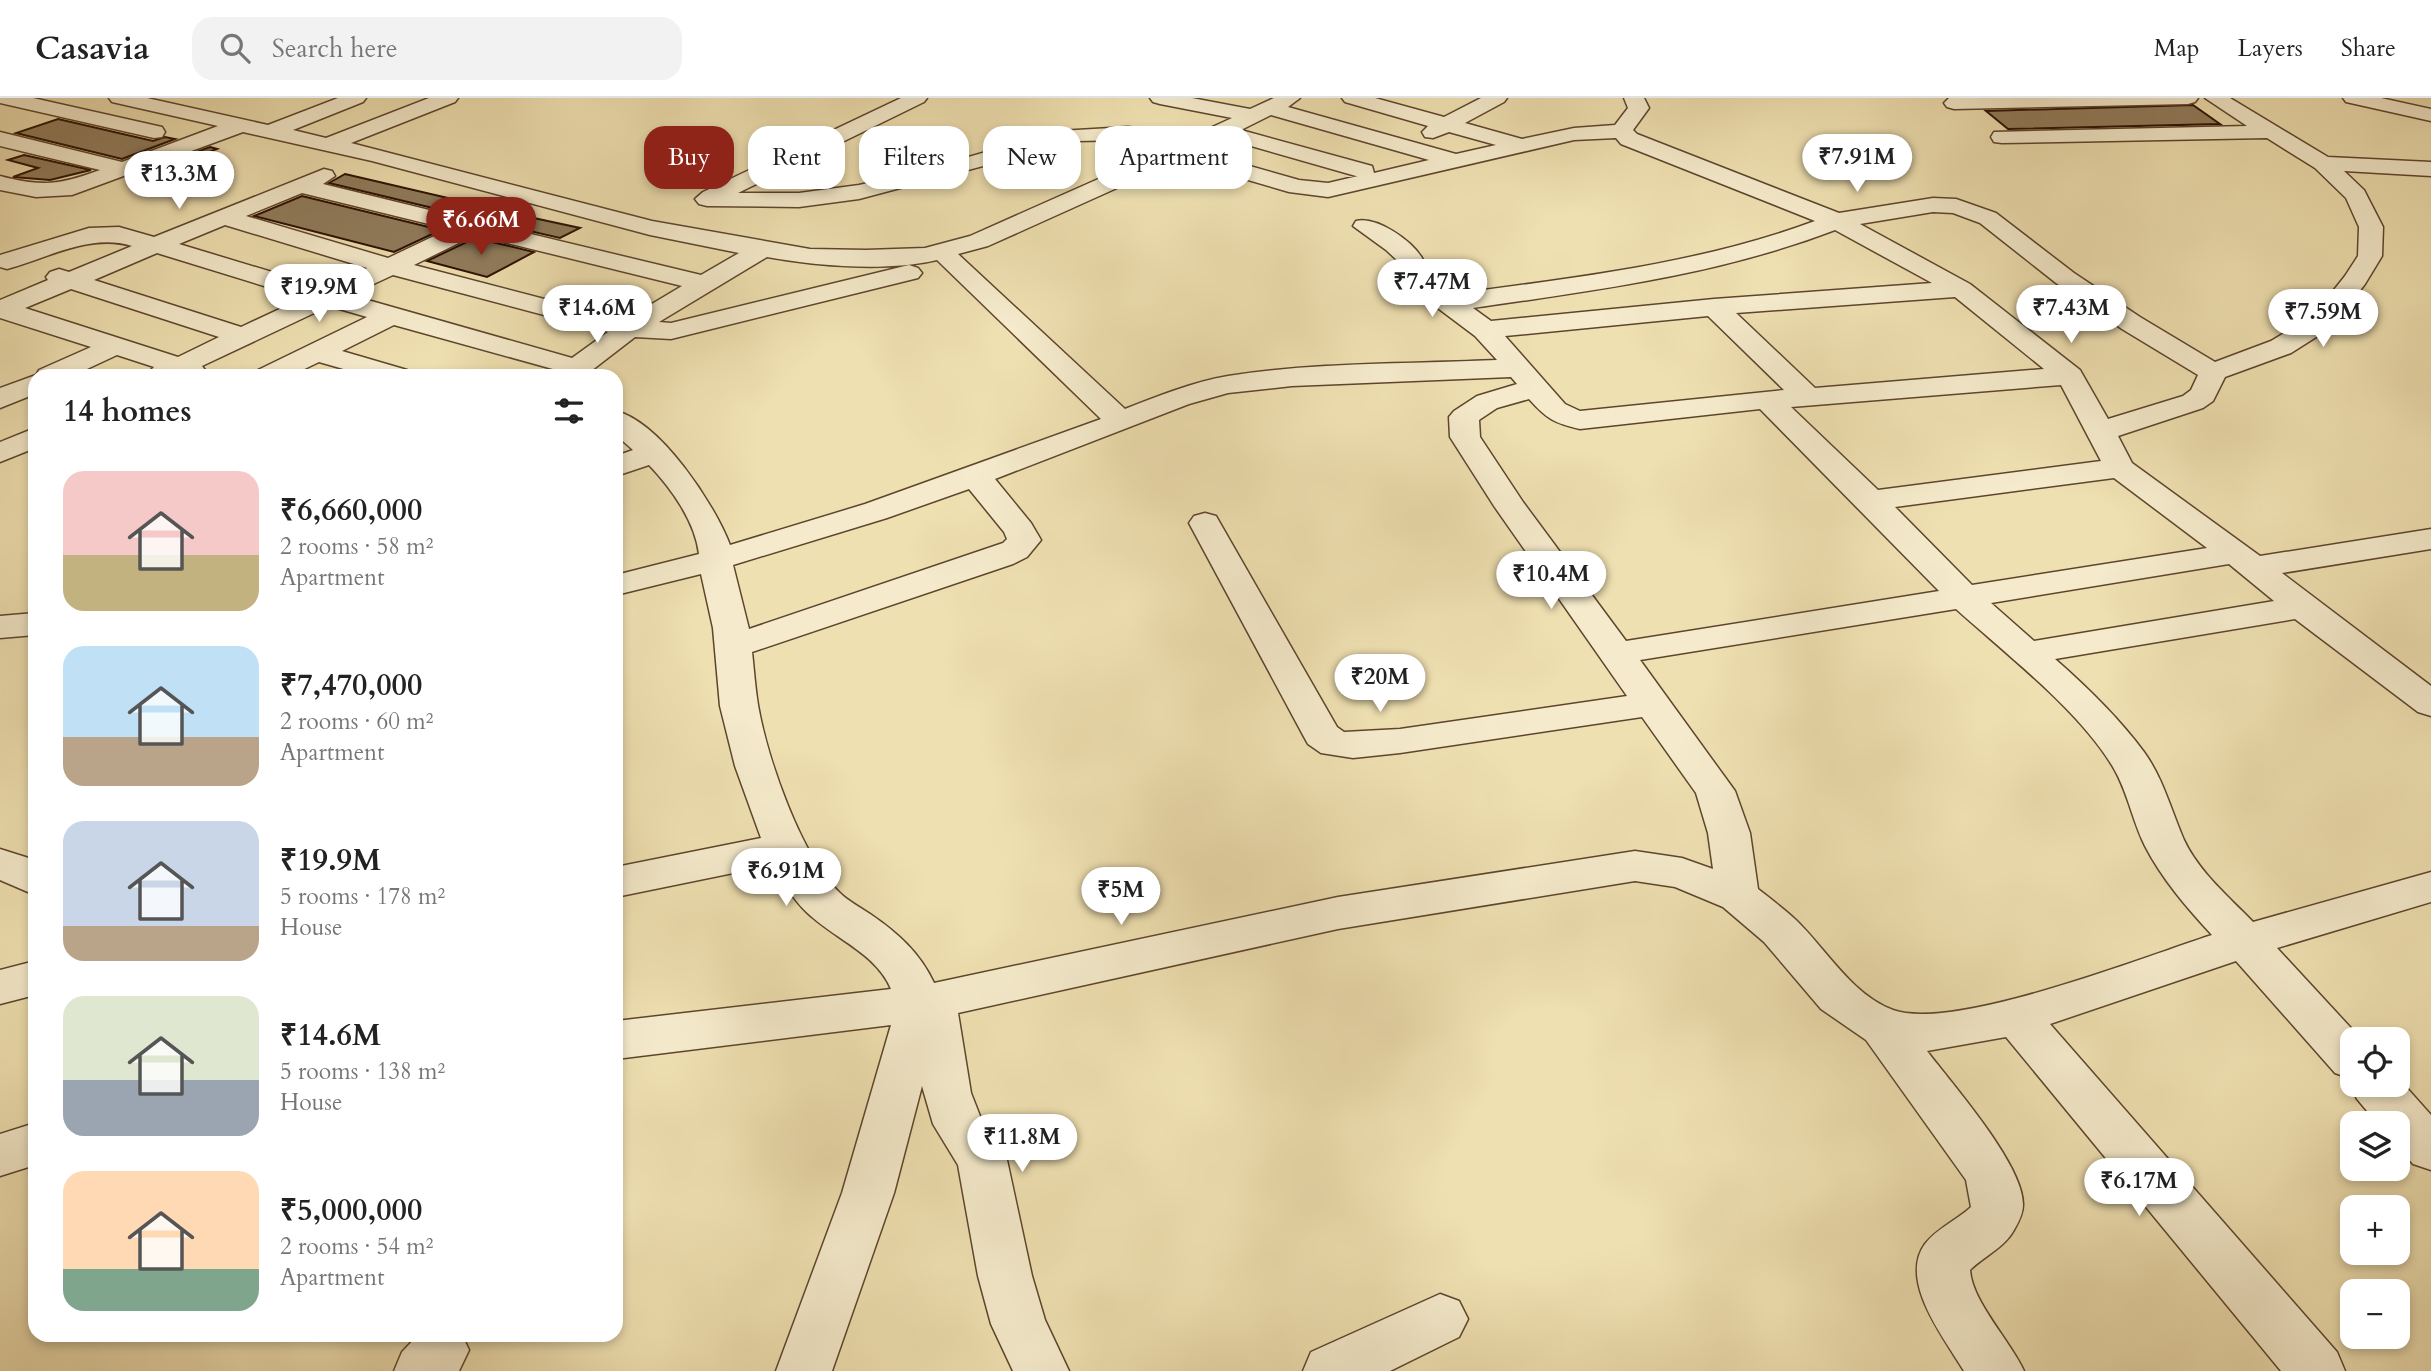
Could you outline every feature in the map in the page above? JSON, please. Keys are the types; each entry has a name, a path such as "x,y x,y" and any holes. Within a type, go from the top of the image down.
{"street":[{"path":"6,98 198,141"},
{"path":"119,98 375,155 650,228 760,251 810,257 866,258 951,254 1120,420"},
{"path":"270,132 356,98"},
{"path":"327,145 448,98"},
{"path":"650,228 916,98"},
{"path":"1160,98 1271,107 1458,161"},
{"path":"1352,98 1523,146"},
{"path":"1460,98 1496,105"},
{"path":"1620,131 1639,108 1634,98"},
{"path":"1954,103 2188,98"},
{"path":"2099,432 2193,402 2203,395 2213,372 2281,347 2323,321 2356,279 2370,256 2371,227 2356,195 2323,163 2239,115 2215,98"},
{"path":"2353,98 2431,115"},
{"path":"2419,98 2431,101"},
{"path":"1345,186 1364,171 1407,146 1447,125 1496,105"},
{"path":"1232,126 1271,107"},
{"path":"1979,119 2239,115"},
{"path":"1540,123 1560,137"},
{"path":"0,183 33,191 50,192 72,188 239,126"},
{"path":"1252,174 1305,189 1328,190 1560,137 1596,131 1620,131 1629,139 1837,221 1961,289 2070,376 2120,468 2245,560 2302,607 2431,704"},
{"path":"707,199 781,201 830,197 879,187 1059,137 1095,132"},
{"path":"2003,136 2269,132"},
{"path":"0,139 123,169"},
{"path":"1252,139 1364,171"},
{"path":"0,309 375,155"},
{"path":"2323,163 2431,169"},
{"path":"301,186 705,284"},
{"path":"223,217 388,266 629,329 671,331 909,273 1095,189"},
{"path":"174,369 534,198"},
{"path":"1451,303 1635,277 1701,264 1776,244 1837,221 1933,205 1970,209 1988,218 2065,278 2213,372"},
{"path":"1365,226 1395,245 1411,260 1415,274 1427,289 1451,303 1485,330 1555,410 1566,417 1580,420 1767,400 2070,376"},
{"path":"4,260 71,240 107,233 568,369"},
{"path":"582,369 629,329 760,251"},
{"path":"4,260 243,336"},
{"path":"1485,330 1714,307 1961,289"},
{"path":"1714,307 1808,397"},
{"path":"0,309 116,346 166,369"},
{"path":"282,369 391,316"},
{"path":"65,369 116,346"},
{"path":"317,352 374,369"},
{"path":"623,583 715,560 976,477 1179,398 1226,385 1292,377 1526,378"},
{"path":"1526,378 1464,417 1465,437 1510,506 1715,791 1729,833 1738,896"},
{"path":"1767,400 1871,501 1963,596 2082,703 2130,761 2152,805 2165,844 2196,890 2340,1047"},
{"path":"623,427 655,452 680,477 716,552 715,560 733,646 739,706 755,766 785,848 800,875 825,905 873,938 905,969 927,1002 947,1093 958,1124 982,1160 1005,1276 1018,1324 1041,1371"},
{"path":"0,453 28,440"},
{"path":"623,464 655,452"},
{"path":"1871,501 2120,468"},
{"path":"733,646 1001,557 1014,550 1024,540 1019,530 976,477"},
{"path":"1205,523 1322,735 1335,744 1400,741 1653,704"},
{"path":"1617,653 1963,596 2431,539"},
{"path":"2025,653 2302,607"},
{"path":"0,627 28,625"},
{"path":"623,881 785,848"},
{"path":"623,1040 927,1002 1338,914 1635,866 1682,873 1738,896 1780,930 1837,997 1883,1027 1987,1170 1998,1194 1998,1209 1990,1224 1956,1246 1943,1262 1944,1285 1953,1304 1996,1371"},
{"path":"1883,1027 1933,1033 2016,1017 2244,942 2431,887"},
{"path":"0,987 28,980"},
{"path":"804,1371 867,1193 927,1002"},
{"path":"2016,1017 2317,1371"},
{"path":"2385,1097 2431,1149"},
{"path":"0,1155 28,1146"},
{"path":"1331,1371 1440,1319"}],"building":[{"path":"2193,105 2220,124 2008,129 1986,111"},
{"path":"58,119 153,141 165,137 175,139 122,159 16,133"},
{"path":"210,147 217,149 158,172 148,170"},
{"path":"24,155 91,170 50,180 13,177 38,168 8,160"},
{"path":"345,174 580,228 560,238 495,223 492,215 470,217 329,183"},
{"path":"302,196 441,230 394,252 254,216"},
{"path":"475,238 534,252 487,277 427,261"}]}
